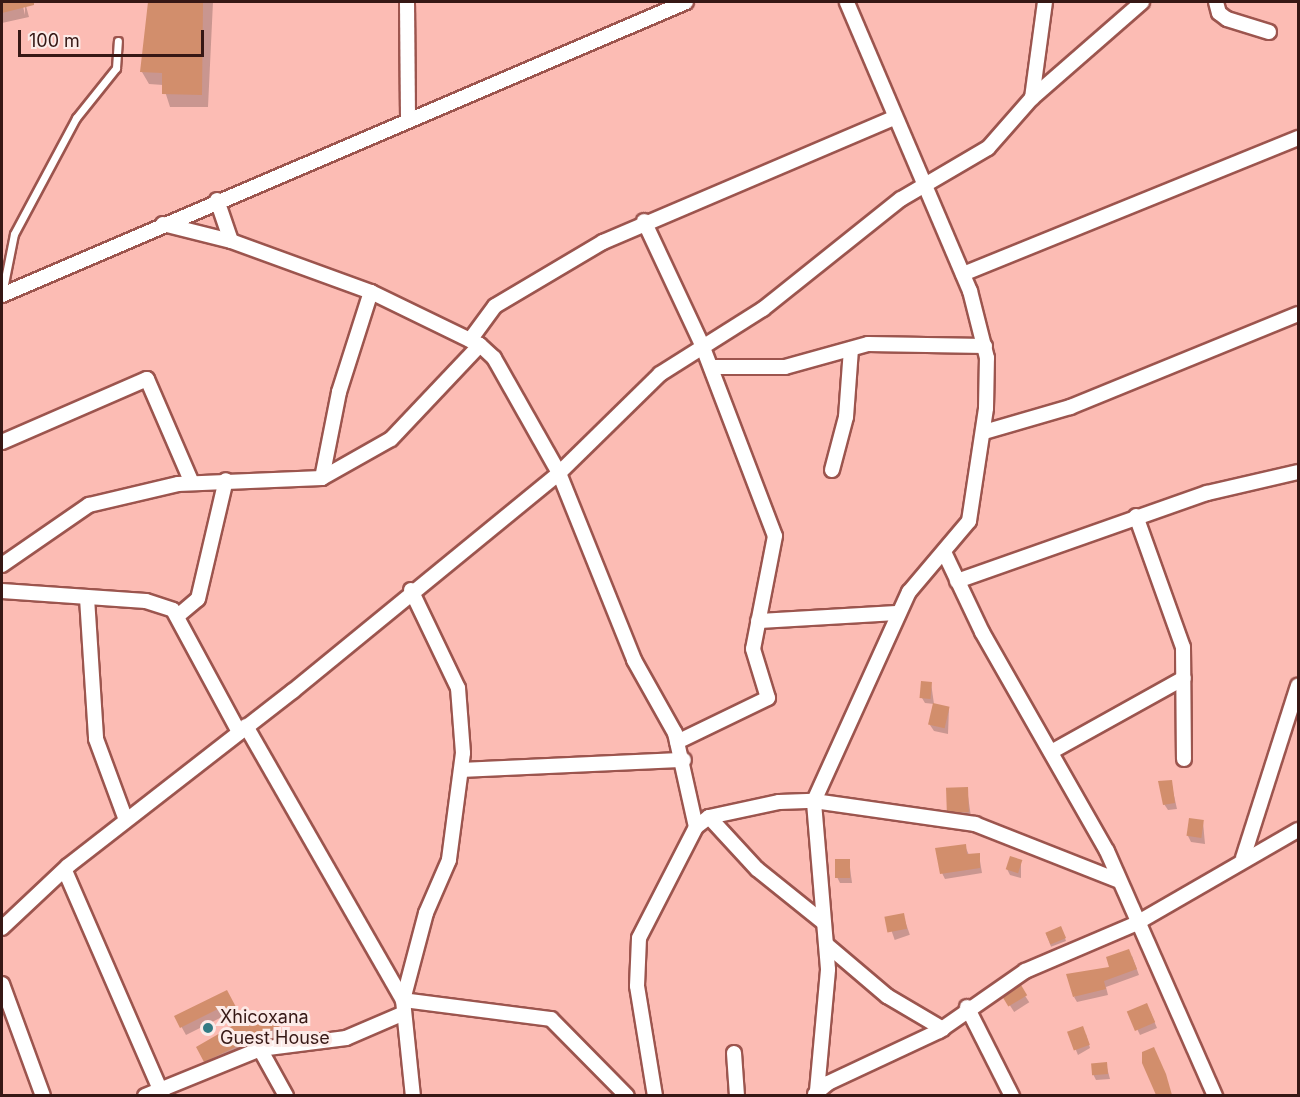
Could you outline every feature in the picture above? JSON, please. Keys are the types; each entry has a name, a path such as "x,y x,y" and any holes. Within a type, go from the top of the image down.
{"street":[{"path":"407,2 408,118"},
{"path":"2,294 408,118 686,2"},
{"path":"815,1093 826,945 814,801 898,613 969,521 984,432 985,346 963,274 894,118 847,2"},
{"path":"1032,98 1045,2"},
{"path":"2,928 126,820 243,729 411,590 559,473 660,374 702,345 763,309 925,184 988,148 1032,98 1142,2"},
{"path":"1216,2 1219,13 1227,19 1269,32"},
{"path":"2,565 89,505 192,483 322,478 391,439 475,342 507,298 644,221 894,118"},
{"path":"963,274 1299,138"},
{"path":"217,200 231,242"},
{"path":"644,221 702,345 775,536 753,649 768,694 766,701 677,742"},
{"path":"163,224 231,242 371,292 475,342 494,358 559,473 634,660 677,742 684,760 696,827"},
{"path":"322,478 339,392 371,292"},
{"path":"984,432 1080,404 1299,314"},
{"path":"711,367 785,367 874,344 985,346"},
{"path":"832,470 846,417 851,349"},
{"path":"2,442 147,379 192,483"},
{"path":"957,581 1136,516 1299,472"},
{"path":"180,614 198,599 226,480"},
{"path":"1136,516 1183,647 1184,759"},
{"path":"945,554 957,581 1051,752 1095,826 1135,924 1215,1095"},
{"path":"411,590 458,688 462,770 448,860 426,913 404,1007 413,1095"},
{"path":"2,591 146,601 180,614 243,729 404,1007"},
{"path":"87,598 96,739 126,820"},
{"path":"758,621 898,613"},
{"path":"1051,752 1184,678"},
{"path":"1243,858 1299,686"},
{"path":"462,770 684,760"},
{"path":"655,1095 636,960 654,902 696,827 709,817 778,802 814,801 975,824 1117,880"},
{"path":"709,817 757,869 823,922"},
{"path":"815,1093 943,1029 967,1007 1025,971 1135,924 1243,858 1299,830"},
{"path":"66,873 161,1092"},
{"path":"826,945 886,996 943,1029"},
{"path":"2,984 43,1095"},
{"path":"145,1095 161,1092 260,1049 346,1038 404,1007 551,1019 627,1095"},
{"path":"967,1007 1012,1095"},
{"path":"260,1049 286,1095"},
{"path":"734,1053 737,1095"}],"lane":[{"path":"2,294 14,234 76,118 116,68 118,41"}],"building":[{"path":"2,2 34,2 34,5 2,13"},
{"path":"148,2 203,2 202,95 162,94 162,73 140,72"},
{"path":"921,681 932,682 930,699 920,698"},
{"path":"933,703 950,707 945,728 928,724"},
{"path":"1172,780 1175,803 1163,805 1158,781"},
{"path":"968,787 969,812 947,813 946,788"},
{"path":"1189,818 1204,820 1201,838 1186,836"},
{"path":"966,844 967,854 980,853 980,868 940,874 935,848"},
{"path":"1010,856 1022,860 1018,873 1006,869"},
{"path":"835,859 850,859 850,878 835,878"},
{"path":"904,913 907,929 887,933 884,917"},
{"path":"1061,926 1066,938 1050,945 1045,933"},
{"path":"1129,949 1137,969 1104,981 1106,989 1073,997 1066,974 1109,967 1106,957"},
{"path":"1021,985 1027,995 1008,1007 1002,996"},
{"path":"227,990 246,1026 272,1012 280,1026 204,1062 196,1047 234,1025 224,1006 180,1028 174,1016"},
{"path":"1147,1003 1155,1022 1135,1031 1127,1012"},
{"path":"1083,1026 1090,1045 1074,1051 1067,1032"},
{"path":"1154,1047 1172,1095 1156,1095 1142,1063 1142,1052"},
{"path":"1107,1062 1108,1074 1092,1075 1091,1063"}],"place":[{"name":"Xhicoxana Guest House","path":"208,1028"}]}
